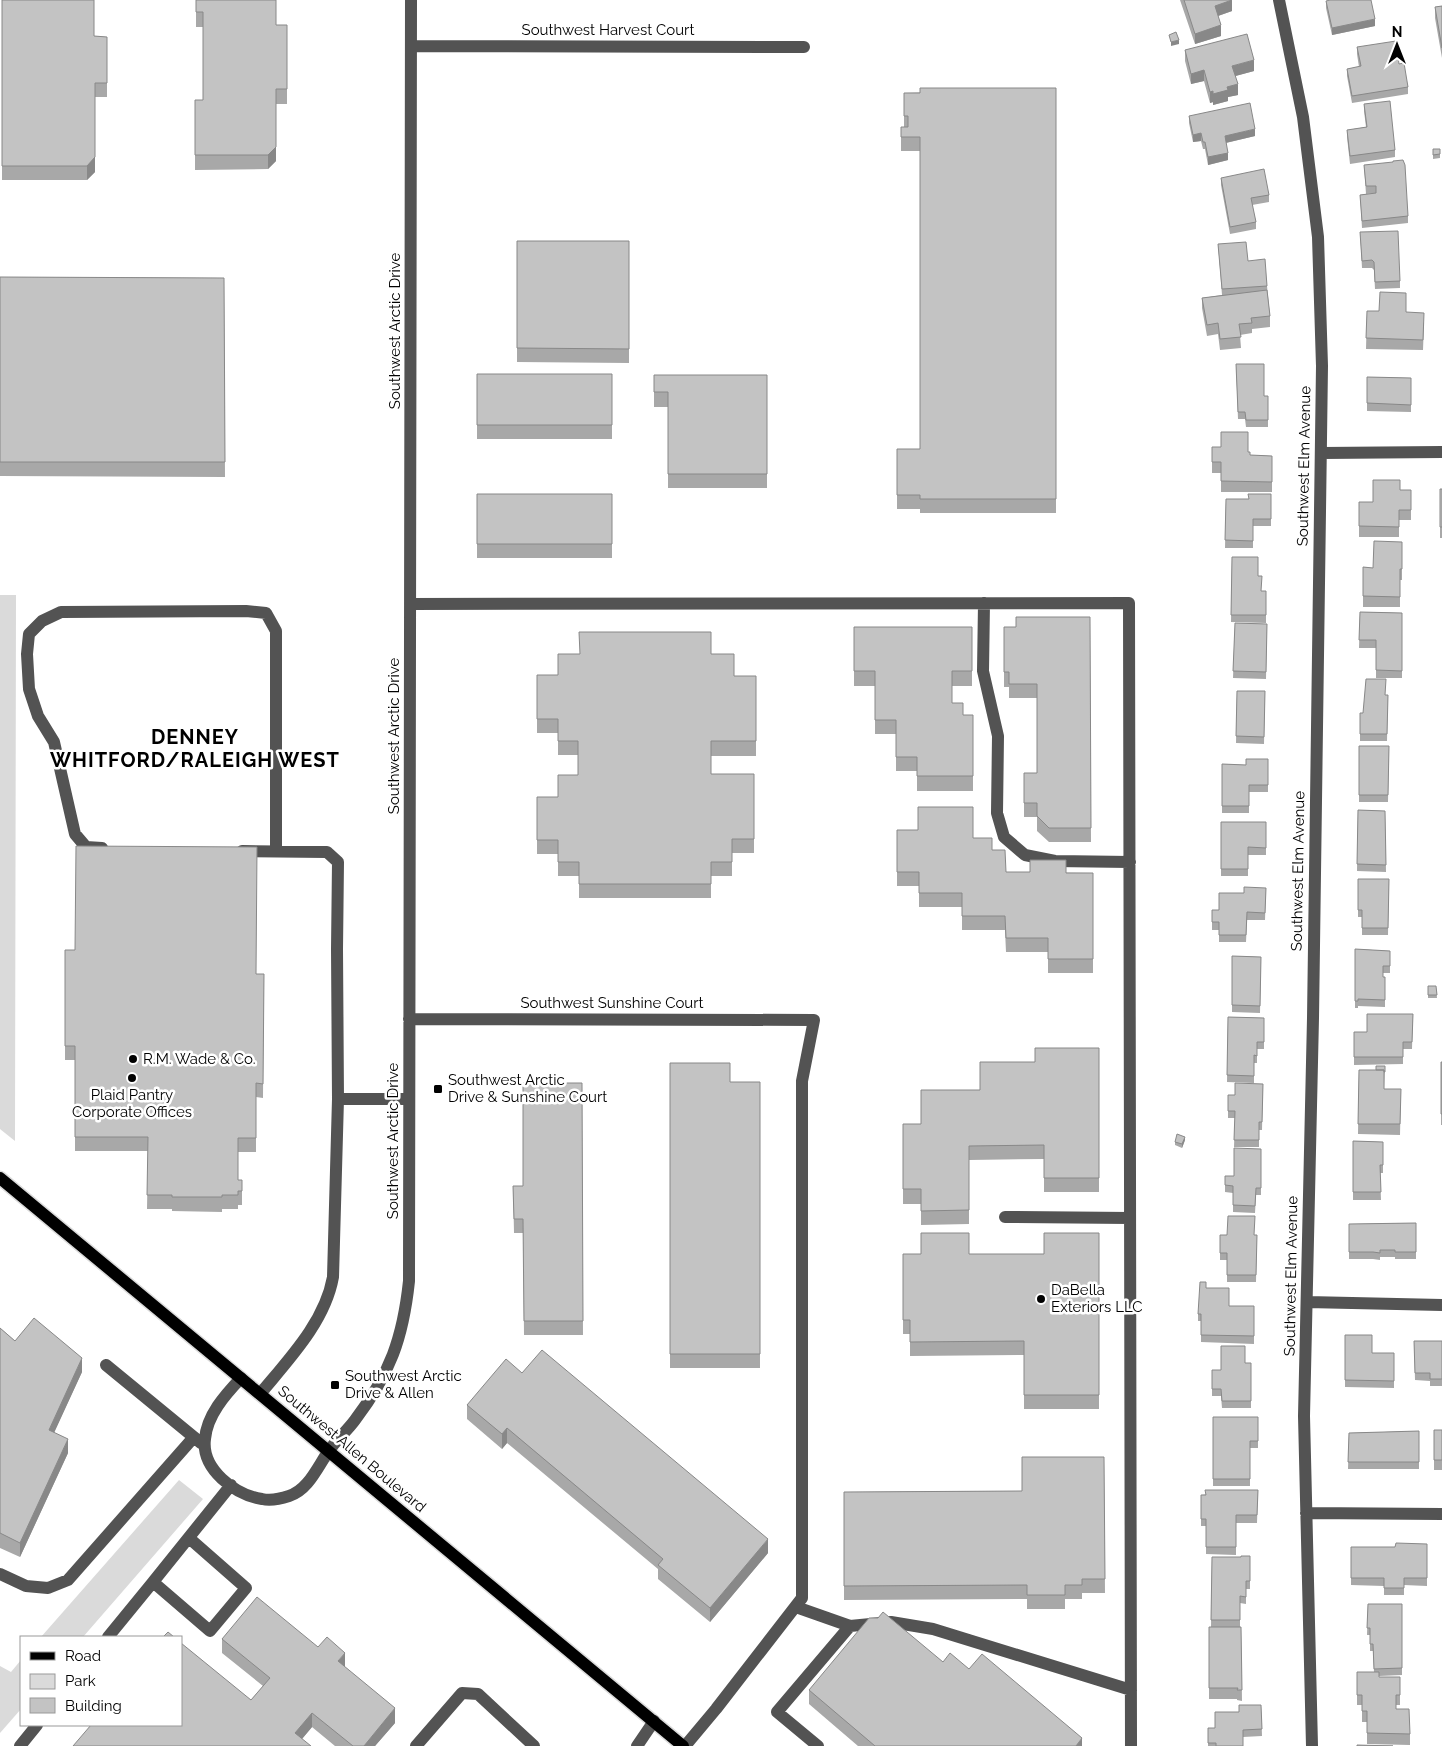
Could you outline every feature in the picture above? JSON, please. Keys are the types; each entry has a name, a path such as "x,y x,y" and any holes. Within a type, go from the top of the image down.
{"main road":[{"name":"Southwest Allen Boulevard","path":"0,1178 684,1746"}],"street":[{"name":"Southwest Arctic Drive","path":"329,1450 355,1420 389,1369 406,1312 409,1281 411,0"},
{"name":"Southwest Elm Avenue","path":"1279,0 1303,117 1318,237 1322,356 1322,453 1304,1416 1312,1746"},
{"name":"Southwest Harvest Court","path":"412,46 804,47"},
{"path":"1322,453 1442,452"},
{"path":"984,603 983,671 998,736 997,813 1004,837 1024,855 1055,861 1130,862"},
{"path":"410,604 1129,603 1131,1746"},
{"path":"115,848 86,847 75,834 54,742 38,716 29,689 27,654 29,634 42,621 61,612 246,611 266,613 276,631 277,640 276,851"},
{"path":"229,850 327,852 338,862 338,1099 331,1290 323,1312 260,1394"},
{"name":"Southwest Sunshine Court","path":"409,1019 814,1020 802,1081 802,1598 796,1607"},
{"path":"338,1099 409,1099"},
{"path":"1005,1217 1130,1218"},
{"path":"1306,1302 1442,1306"},
{"path":"106,1365 205,1447"},
{"path":"241,1378 227,1392 214,1414 205,1438 207,1460 219,1476 250,1496 264,1500 291,1496 309,1481 329,1450"},
{"path":"0,1574 26,1586 48,1588 68,1580 194,1437"},
{"path":"109,1636 231,1485"},
{"path":"1306,1513 1442,1514"},
{"path":"153,1582 210,1631 246,1588 189,1538"},
{"path":"684,1746 716,1709 796,1607 850,1626 891,1622 933,1629 1131,1690"},
{"path":"818,1746 777,1712 850,1626"},
{"path":"416,1746 462,1693 478,1694 534,1746"},
{"path":"637,1746 654,1721"},
{"path":"20,1746 36,1726"}],"green space":[{"path":"0,595 16,595 15,1141 0,1129"},
{"path":"179,1480 203,1499 84,1636 42,1636"},
{"path":"20,1661 20,1710 0,1733 0,1666 11,1672"}],"building":[{"path":"2,0 94,0 94,36 107,37 107,83 95,83 95,157 87,166 2,166"},
{"path":"196,0 276,0 276,25 287,25 287,89 276,89 276,147 268,155 195,155 195,100 203,100 203,12 196,12"},
{"path":"1184,0 1232,0 1215,6 1221,25 1195,34"},
{"path":"1371,0 1375,19 1332,28 1326,1"},
{"path":"1442,6 1442,48 1435,7"},
{"path":"1176,32 1179,40 1171,42 1169,35"},
{"path":"1247,34 1254,60 1232,66 1238,84 1227,87 1228,90 1213,94 1213,91 1210,92 1204,70 1191,74 1185,50"},
{"path":"1396,41 1399,64 1404,63 1408,87 1352,96 1347,69 1361,66 1357,47"},
{"path":"920,88 1056,88 1056,499 920,499 920,495 897,495 897,449 920,449 920,137 901,137 901,127 908,127 908,116 904,116 904,93 920,93"},
{"path":"1390,101 1395,150 1350,156 1347,130 1367,127 1364,104"},
{"path":"1250,103 1255,129 1225,136 1228,153 1208,157 1201,133 1193,135 1189,116"},
{"path":"1433,149 1440,149 1440,154 1433,155"},
{"path":"1403,160 1405,165 1408,216 1362,221 1360,195 1376,193 1376,186 1366,186 1364,165"},
{"path":"1264,169 1269,195 1251,198 1256,222 1230,227 1221,178"},
{"path":"1398,231 1400,281 1375,282 1374,262 1372,260 1362,261 1360,232"},
{"path":"517,241 629,241 629,349 517,348"},
{"path":"1246,242 1248,261 1265,259 1267,286 1222,289 1218,244"},
{"path":"0,277 224,278 225,462 0,462"},
{"path":"1267,290 1270,316 1251,318 1252,323 1239,324 1241,337 1220,339 1218,323 1207,325 1202,298"},
{"path":"1380,292 1406,293 1406,312 1424,313 1423,340 1366,338 1367,311 1379,311"},
{"path":"1236,364 1264,364 1264,396 1268,396 1268,420 1246,420 1245,412 1238,412"},
{"path":"477,374 612,374 612,425 477,425"},
{"path":"654,375 767,375 767,474 668,474 668,392 654,392"},
{"path":"1367,377 1411,378 1411,405 1367,403"},
{"path":"1221,432 1248,432 1248,452 1250,452 1250,455 1272,456 1272,482 1221,481 1221,462 1212,462 1212,447 1221,447"},
{"path":"1373,480 1400,480 1400,490 1411,490 1411,510 1399,510 1399,527 1359,526 1359,502 1373,502"},
{"path":"1440,489 1442,489 1442,527 1440,527"},
{"path":"477,494 612,494 612,544 477,544"},
{"path":"1248,494 1271,494 1271,519 1253,519 1253,541 1225,540 1226,499 1249,499"},
{"path":"1374,541 1402,542 1400,597 1363,596 1363,567 1373,568"},
{"path":"1232,557 1258,557 1258,576 1262,576 1261,591 1266,591 1266,615 1231,615"},
{"path":"1360,612 1402,613 1402,671 1376,670 1376,640 1359,640"},
{"path":"1016,617 1090,617 1091,828 1049,828 1037,816 1037,803 1024,803 1024,773 1037,773 1037,684 1009,684 1009,672 1004,672 1004,627 1016,627"},
{"path":"1235,623 1267,624 1266,672 1233,671"},
{"path":"854,627 972,627 972,671 952,671 952,703 963,703 963,715 973,715 973,776 917,776 917,757 896,757 896,720 875,720 875,671 854,671"},
{"path":"579,632 711,632 711,654 734,654 734,676 756,676 756,741 711,741 711,774 754,774 754,839 732,839 732,862 711,862 711,884 579,884 579,862 558,862 558,840 537,840 537,797 558,797 558,775 578,775 578,741 558,741 558,719 537,719 537,675 558,675 558,654 580,654"},
{"path":"1366,679 1386,679 1385,695 1388,695 1387,734 1360,734 1360,713 1363,713"},
{"path":"1237,691 1265,691 1264,737 1236,736"},
{"path":"1359,746 1389,746 1388,795 1359,795"},
{"path":"1246,759 1268,759 1268,785 1249,785 1249,806 1222,806 1222,764 1246,765"},
{"path":"918,807 973,807 973,838 992,838 992,850 1005,850 1006,872 1030,872 1030,860 1066,860 1066,873 1093,873 1093,959 1048,959 1048,938 1006,938 1005,916 962,916 962,893 919,893 919,872 897,872 897,830 918,830"},
{"path":"1358,810 1385,811 1386,865 1357,864"},
{"path":"1221,822 1266,822 1266,848 1248,847 1248,869 1221,869"},
{"path":"76,846 257,847 256,974 264,974 263,1084 256,1083 256,1138 238,1138 238,1180 242,1180 242,1191 238,1191 238,1195 222,1195 222,1197 172,1197 172,1195 147,1195 148,1137 75,1137 75,1046 65,1046 65,950 75,950"},
{"path":"1358,879 1389,879 1388,928 1362,928 1362,910 1358,910"},
{"path":"1244,887 1266,888 1265,913 1247,912 1246,935 1219,935 1219,922 1212,922 1212,910 1219,910 1219,893 1244,893"},
{"path":"1355,949 1390,951 1390,966 1383,966 1385,1000 1358,999 1358,1001 1355,1001"},
{"path":"1232,956 1261,957 1260,1006 1232,1005"},
{"path":"1428,986 1436,986 1437,995 1428,995"},
{"path":"1367,1014 1413,1014 1412,1042 1403,1042 1403,1057 1354,1057 1354,1032 1367,1032"},
{"path":"1228,1017 1264,1018 1264,1042 1257,1042 1257,1056 1254,1055 1254,1076 1227,1075"},
{"path":"1035,1048 1099,1048 1099,1178 1044,1178 1044,1145 969,1146 969,1210 921,1211 921,1189 903,1189 903,1124 921,1124 921,1090 980,1090 980,1062 1035,1062"},
{"path":"1442,1062 1442,1114 1441,1114"},
{"path":"670,1063 730,1063 730,1082 760,1082 760,1354 670,1354"},
{"path":"1376,1066 1385,1066 1385,1072 1384,1070 1376,1070"},
{"path":"1359,1070 1384,1070 1384,1089 1401,1089 1400,1124 1358,1124"},
{"path":"523,1083 582,1083 583,1321 524,1321 523,1219 514,1219 513,1186 523,1186"},
{"path":"1235,1083 1263,1084 1262,1122 1259,1122 1259,1140 1234,1140 1235,1111 1228,1111 1228,1095 1235,1095"},
{"path":"1177,1134 1185,1137 1182,1144 1175,1142"},
{"path":"1353,1141 1383,1142 1383,1165 1380,1165 1381,1192 1353,1192"},
{"path":"1234,1148 1261,1149 1261,1188 1256,1188 1255,1206 1233,1205 1233,1186 1225,1185 1225,1176 1234,1176"},
{"path":"1228,1216 1255,1216 1254,1235 1257,1235 1256,1275 1227,1275 1227,1253 1220,1253 1220,1235 1227,1235"},
{"path":"1416,1223 1416,1252 1380,1250 1380,1253 1349,1252 1349,1224"},
{"path":"921,1233 969,1233 969,1254 1044,1254 1044,1233 1099,1233 1099,1395 1024,1395 1024,1341 910,1342 910,1320 903,1320 903,1254 921,1254"},
{"path":"1200,1282 1206,1282 1206,1288 1229,1288 1229,1306 1254,1306 1254,1336 1201,1335 1201,1314 1198,1314"},
{"path":"34,1318 82,1358 49,1430 68,1439 20,1543 0,1533 0,1328 15,1341"},
{"path":"1345,1335 1372,1335 1372,1353 1394,1353 1394,1381 1345,1380"},
{"path":"1414,1341 1442,1341 1442,1379 1430,1379 1430,1373 1415,1373"},
{"path":"1221,1346 1245,1346 1245,1363 1251,1363 1251,1401 1222,1401 1221,1389 1212,1389 1212,1370 1221,1370"},
{"path":"542,1350 768,1539 710,1608 658,1565 663,1559 507,1428 502,1434 467,1405 506,1359 522,1373"},
{"path":"1213,1417 1258,1417 1258,1441 1250,1441 1250,1479 1213,1479"},
{"path":"1434,1430 1442,1430 1442,1460 1434,1460"},
{"path":"1419,1431 1419,1462 1348,1462 1349,1433"},
{"path":"1022,1457 1104,1457 1105,1579 1082,1579 1082,1585 1065,1585 1065,1595 1027,1595 1027,1585 844,1586 844,1492 1022,1491"},
{"path":"1205,1490 1258,1490 1257,1515 1236,1515 1236,1547 1206,1547 1206,1519 1201,1519 1201,1495 1206,1495"},
{"path":"1396,1543 1427,1544 1427,1578 1404,1578 1404,1588 1384,1588 1384,1578 1351,1578 1351,1547 1395,1547"},
{"path":"1250,1556 1250,1581 1246,1581 1246,1597 1240,1596 1240,1620 1211,1620 1212,1557"},
{"path":"257,1597 318,1647 327,1637 345,1653 338,1661 395,1708 364,1746 353,1746 312,1713 295,1733 311,1746 73,1746 90,1726 182,1726 182,1644 251,1700 270,1678 222,1639"},
{"path":"1368,1604 1402,1604 1402,1668 1374,1669 1373,1644 1370,1644 1370,1628 1367,1628"},
{"path":"883,1612 943,1662 950,1653 969,1669 982,1654 1082,1738 1076,1746 875,1746 809,1690 869,1618 878,1618"},
{"path":"1209,1627 1241,1627 1242,1690 1237,1690 1238,1688 1209,1688"},
{"path":"168,1632 173,1636 164,1636"},
{"path":"1357,1672 1379,1672 1379,1677 1400,1677 1400,1695 1396,1695 1396,1709 1409,1709 1410,1734 1367,1733 1367,1711 1362,1711 1362,1695 1357,1695"},
{"path":"1239,1705 1261,1705 1262,1729 1243,1730 1243,1746 1216,1746 1216,1743 1208,1743 1208,1728 1215,1728 1215,1712 1239,1712"},
{"path":"1357,1745 1393,1746 1357,1746"}],"place":[{"name":"R.M. Wade & Co.","path":"133,1059"},
{"name":"Plaid Pantry Corporate Offices","path":"132,1078"},
{"name":"Southwest Arctic Drive & Sunshine Court","path":"438,1089"},
{"name":"DaBella Exteriors LLC","path":"1041,1299"},
{"name":"Southwest Arctic Drive & Allen","path":"335,1385"}],"district":[{"name":"DENNEY WHITFORD/RALEIGH WEST","path":"195,748"}]}
